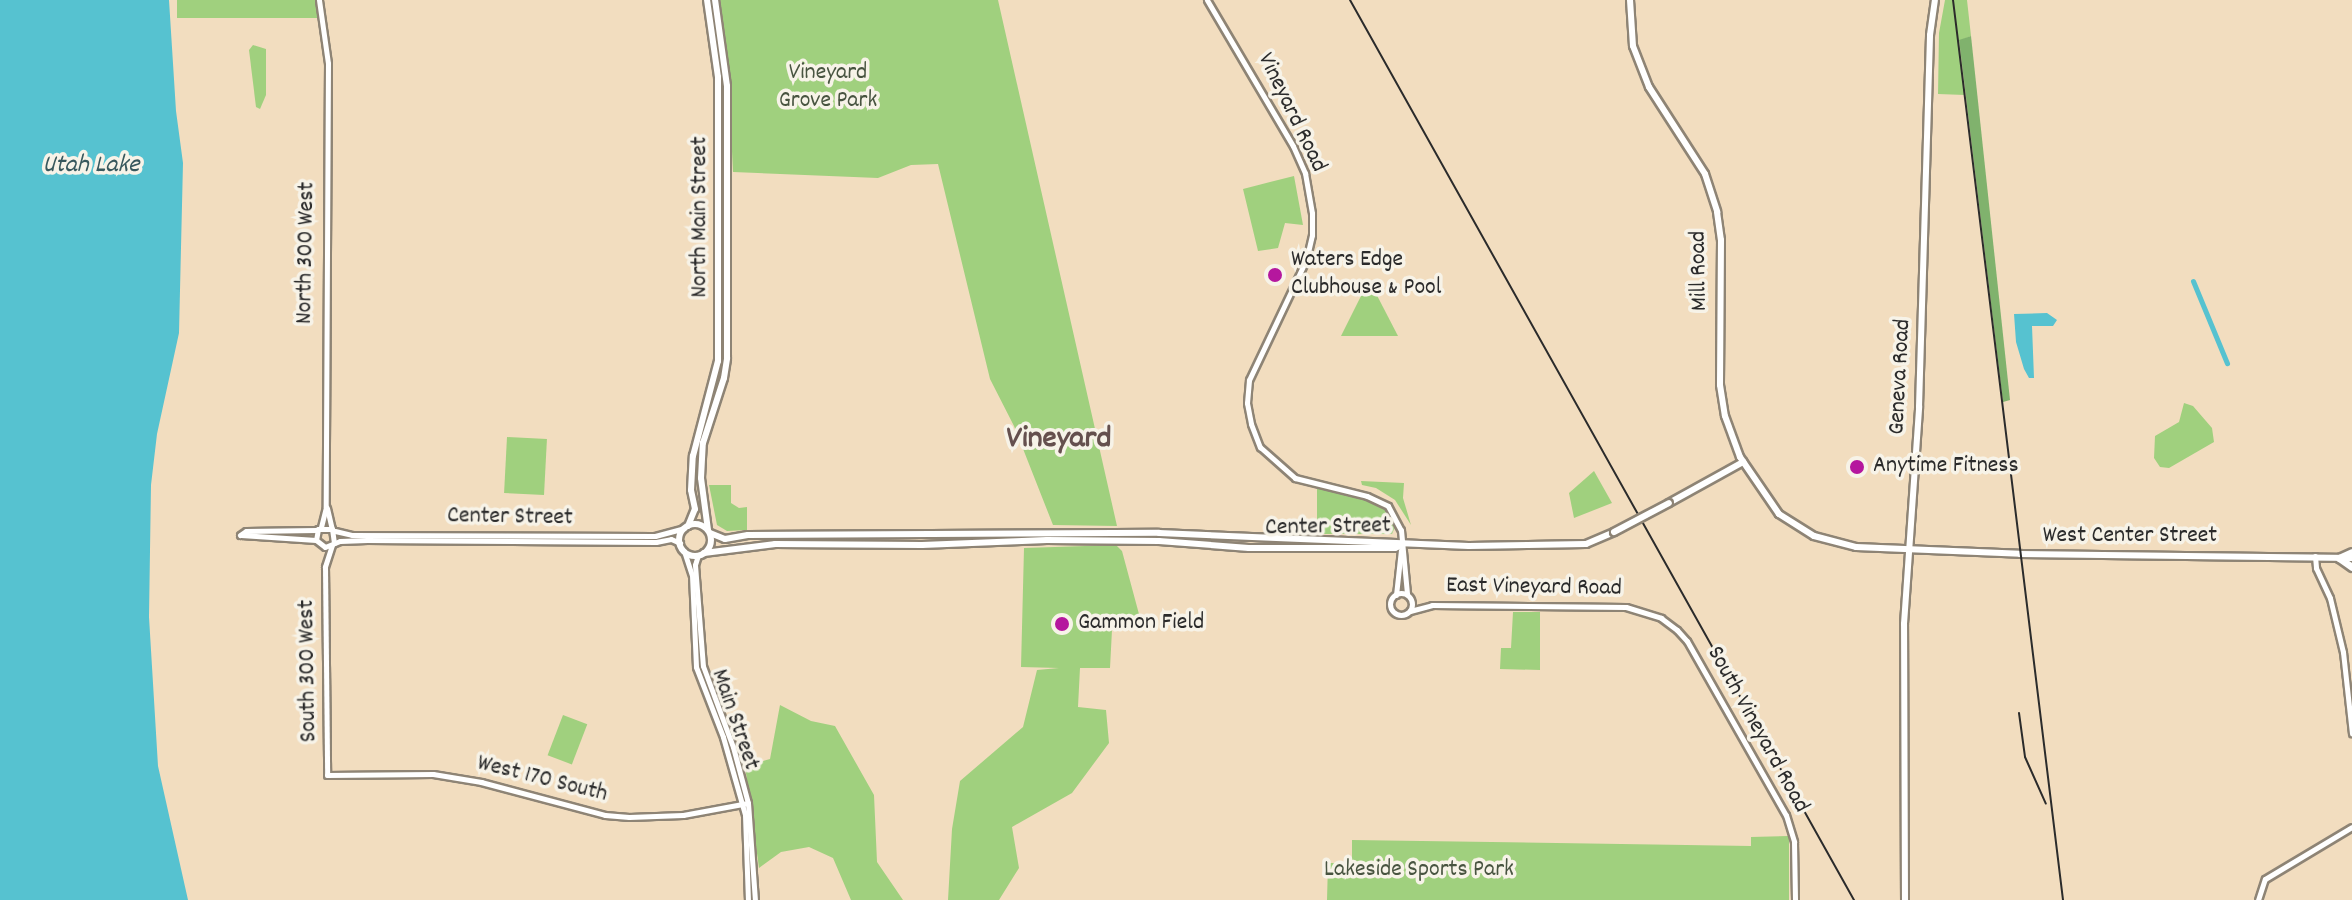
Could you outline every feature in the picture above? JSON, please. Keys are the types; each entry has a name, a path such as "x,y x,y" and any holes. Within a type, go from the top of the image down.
{"highway":[{"path":"2339,558 2352,552"},
{"path":"2339,558 2352,567"}],"main road":[{"name":"North Main Street","path":"686,527 695,509 691,490 697,432 718,361 718,77 707,0"},
{"name":"North Main Street","path":"709,531 701,478 706,430 724,378 727,358 727,86 715,0"},
{"name":"Mill Road","path":"1630,0 1633,46 1649,87 1705,174 1717,212 1721,240 1720,385 1725,416 1743,462 1779,514 1814,536 1840,545 1908,548"},
{"name":"Geneva Road","path":"1905,900 1903,657 1919,407 1931,16 1935,0"},
{"name":"Center Street","path":"701,554 775,544 922,545 1047,540 1187,543 1249,548 1586,544 1743,462"},
{"path":"699,524 709,531 711,543 701,554 684,551 680,543 686,527 699,524"},
{"name":"Center Street","path":"709,531 725,539 748,535 922,537 1045,532 1394,541 1402,545"},
{"path":"1187,543 1190,539 1213,541 1218,537"},
{"path":"1244,539 1249,548"},
{"name":"West Center Street","path":"1908,548 2020,554 2352,558"}],"street":[{"name":"North 300 West","path":"318,542 326,507 328,63 319,0"},
{"name":"Vineyard Road","path":"1207,0 1293,146 1305,173 1312,213 1306,260 1249,380 1247,403 1251,424 1260,447 1295,478 1379,500 1397,518 1402,545"},
{"name":"North 300 West","path":"326,507 333,530"},
{"name":"Center Street","path":"320,528 352,535 640,537 686,527"},
{"path":"318,542 240,535 246,531 320,528"},
{"name":"South 300 West","path":"325,567 333,544 333,530"},
{"name":"Center Street","path":"318,542 656,542 671,539 680,543"},
{"name":"South 300 West","path":"318,542 325,567 327,775"},
{"path":"1402,545 1410,611 1404,615 1394,613 1390,603 1396,595 1402,545"},
{"name":"Main Street","path":"684,551 692,575 696,667 745,804 748,900"},
{"name":"Main Street","path":"701,554 695,565 703,666 733,747 745,804 755,900"},
{"path":"2315,556 2316,568 2330,598 2343,652 2352,734"},
{"path":"1396,595 1408,596"},
{"name":"East Vineyard Road","path":"1408,596 1432,605"},
{"name":"East Vineyard Road","path":"1410,611 1432,605 1626,607 1661,618 1677,630"},
{"name":"South Vineyard Road","path":"1677,630 1687,641 1786,815 1794,842 1795,900"},
{"name":"West 170 South","path":"327,775 433,774 481,782 605,815 629,817 683,815 745,804"},
{"path":"2258,900 2265,879 2352,827"}],"green space":[{"path":"177,0 317,0 317,18 177,18"},
{"name":"Vineyard Grove Park","path":"720,0 998,0 1117,526 1053,525 1014,426 990,379 938,164 911,165 878,178 733,172 727,50"},
{"path":"1945,0 1967,0 1971,36 1959,41 1965,95 1938,94 1939,33"},
{"path":"1971,36 2010,400 2003,402 1959,40"},
{"path":"253,45 266,49 266,95 260,109 256,107 249,50"},
{"path":"1294,176 1303,225 1285,223 1278,248 1258,251 1243,189"},
{"path":"1369,280 1398,336 1341,336"},
{"path":"2184,403 2193,406 2212,428 2214,442 2169,468 2160,467 2154,458 2155,436 2179,422"},
{"path":"507,437 547,439 544,495 504,493"},
{"path":"1594,471 1612,503 1574,518 1569,493"},
{"path":"1361,481 1404,483 1403,498 1411,525 1395,500 1376,488 1362,485"},
{"path":"709,485 731,485 731,503 739,508 747,507 747,530 727,531 717,525"},
{"path":"1317,486 1354,493 1388,506 1396,525 1392,534 1317,534"},
{"path":"1116,545 1122,551 1143,629 1112,630 1110,668 1080,668 1078,707 1106,710 1109,743 1072,793 1012,827 1019,868 999,900 948,900 952,829 960,781 1023,727 1037,670 1059,668 1021,667 1024,548"},
{"path":"1513,612 1540,612 1540,670 1500,669 1501,648 1511,648"},
{"path":"780,705 811,721 835,726 874,795 877,862 903,900 851,900 833,858 809,847 781,852 759,868 745,766 770,759"},
{"path":"563,715 587,724 572,764 548,755"},
{"name":"Lakeside Sports Park","path":"1789,836 1789,900 1327,900 1328,863 1352,863 1352,840 1751,846 1751,837"}],"water":[{"name":"Utah Lake","path":"0,0 169,0 176,111 183,163 179,333 157,434 151,485 149,617 158,766 188,900 0,900"},
{"path":"2047,313 2057,320 2053,326 2032,326 2034,378 2029,378 2024,369 2016,342 2014,314"}],"waterway":[{"path":"2193,281 2227,363"}],"railway":[{"path":"1350,0 1854,900"},
{"path":"1953,0 2063,900"},
{"path":"2019,713 2025,757 2046,804"}],"place":[{"name":"Waters Edge Clubhouse & Pool","path":"1275,275"},
{"name":"Anytime Fitness","path":"1857,467"},
{"name":"Gammon Field","path":"1062,624"}],"district":[{"name":"Vineyard","path":"1059,440"}]}
